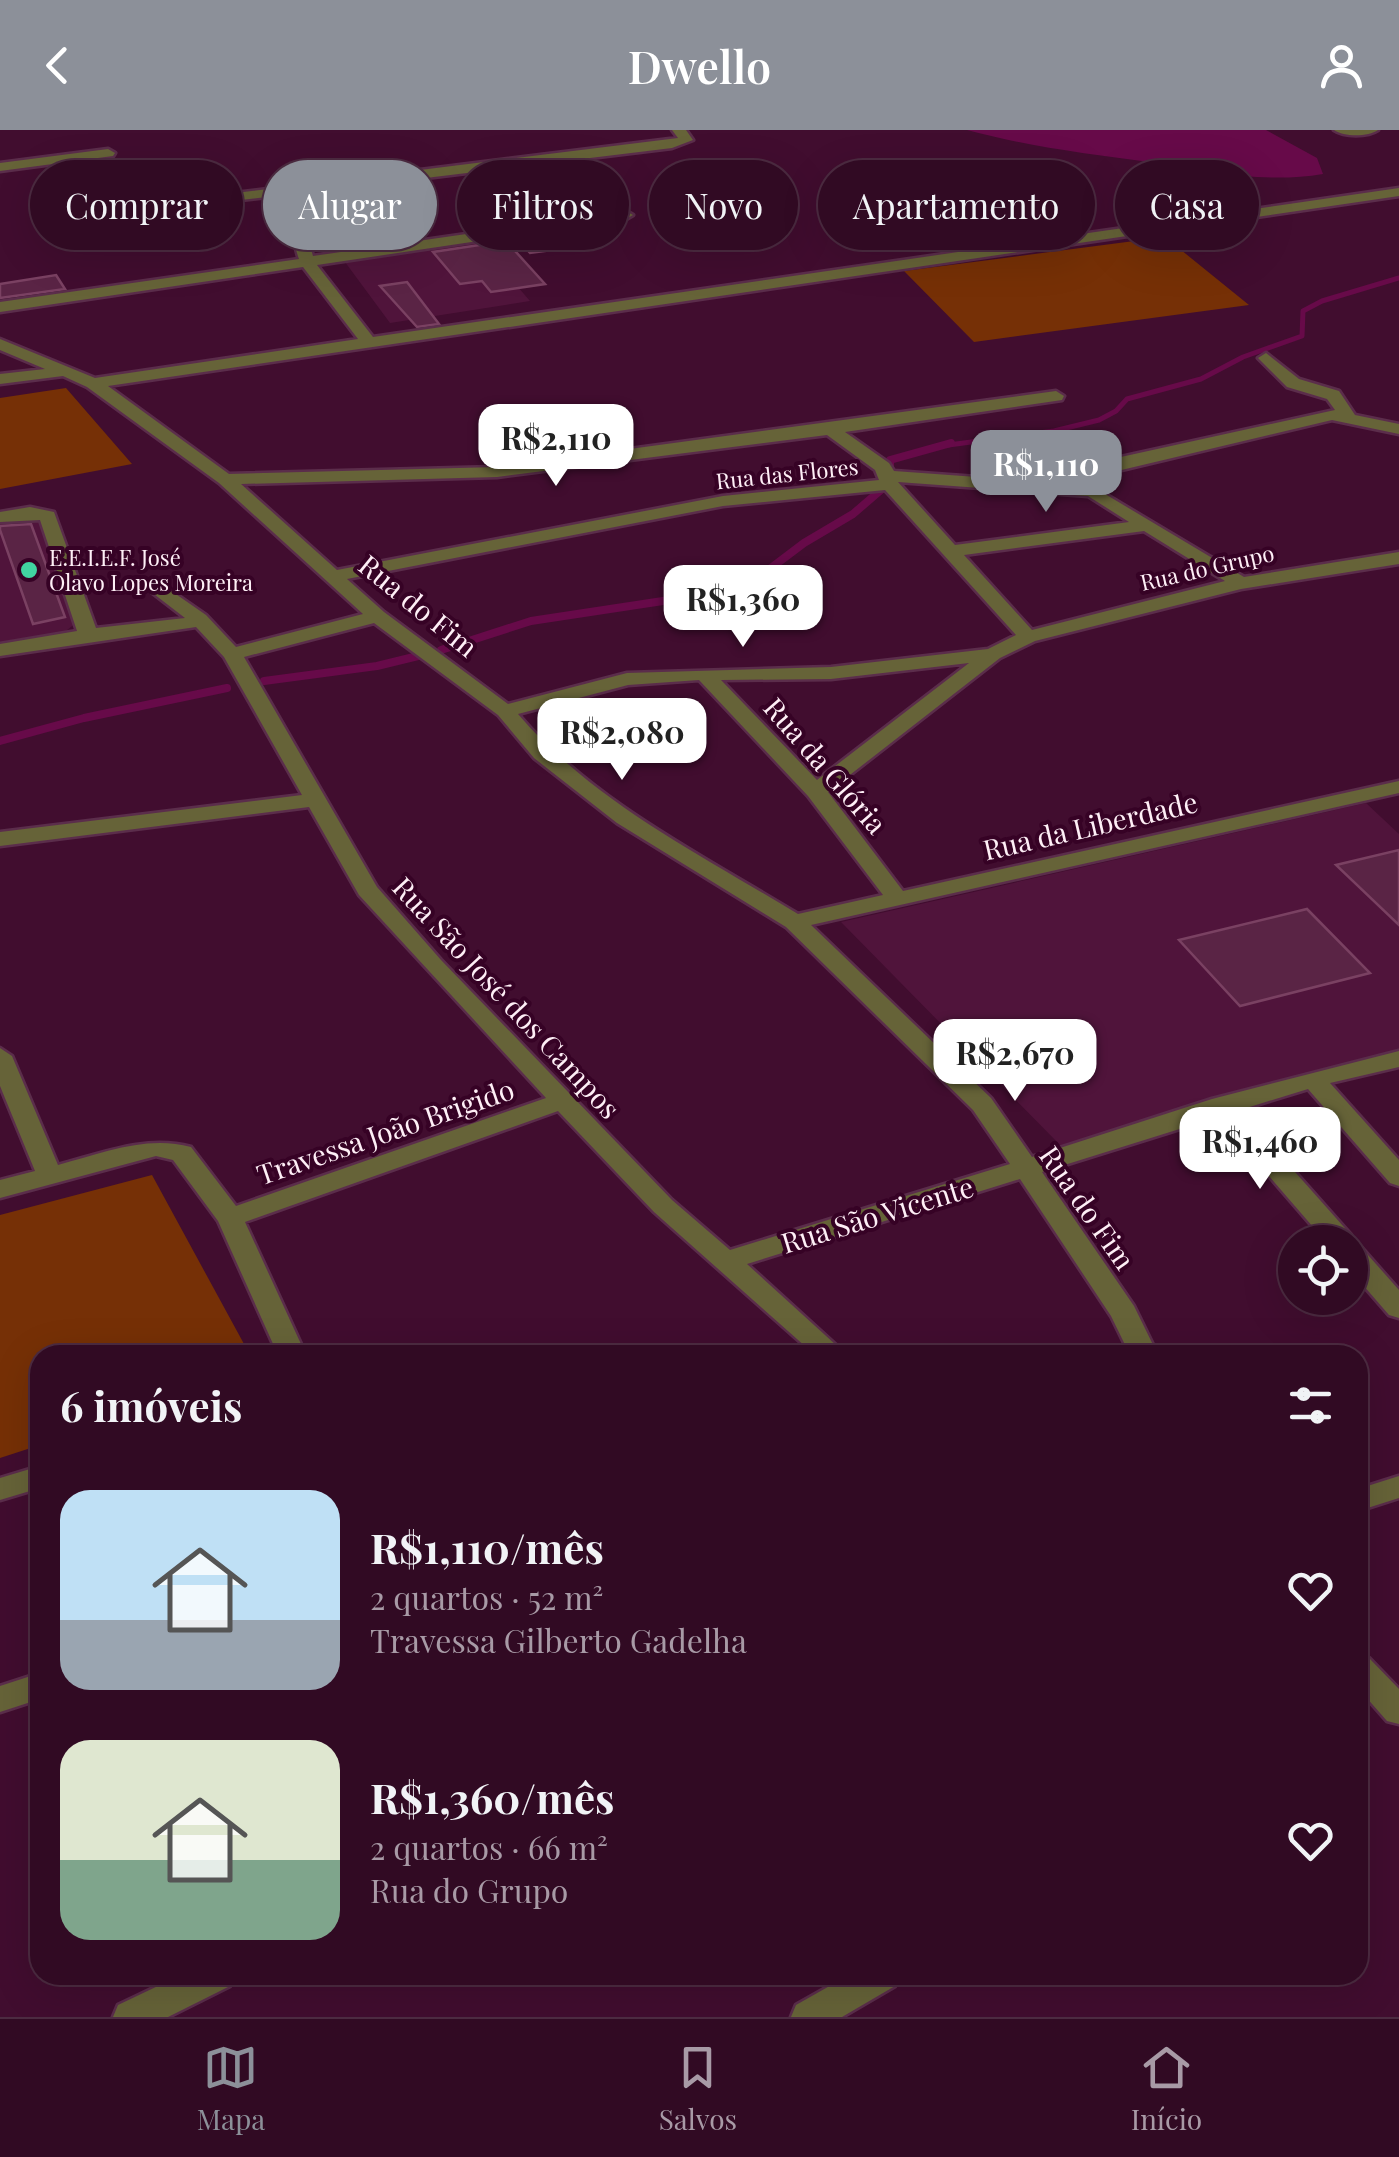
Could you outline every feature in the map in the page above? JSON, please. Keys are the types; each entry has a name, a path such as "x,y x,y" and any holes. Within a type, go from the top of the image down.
{"street":[{"path":"437,175 672,144 686,140 679,130"},
{"path":"1341,130 1371,130"},
{"path":"0,166 108,154"},
{"path":"0,344 93,383 1399,192"},
{"path":"0,307 457,241"},
{"path":"304,250 306,264 367,340"},
{"path":"1266,358 1293,383 1333,395 1348,416"},
{"path":"0,379 62,372"},
{"name":"Rua do Fim","path":"93,383 225,479 377,616 504,711 541,754 625,818 794,922 982,1104 1124,1313 1139,1345"},
{"path":"225,479 496,472 1056,396"},
{"path":"1241,584 1102,495 1081,489 1083,474 1095,468 1332,415 1399,429"},
{"path":"830,429 895,480 950,550 1028,637"},
{"name":"Rua das Flores","path":"334,576 722,501 895,480 1081,489"},
{"path":"0,517 30,512 48,516 88,635"},
{"path":"950,550 1149,525"},
{"name":"Rua do Grupo","path":"993,654 1028,637 1241,584 1399,558"},
{"name":"Rua São José dos Campos","path":"158,587 200,619 232,654 367,890 560,1102 663,1206 823,1345"},
{"path":"232,654 377,616"},
{"path":"0,650 88,635 184,625 200,619"},
{"path":"504,711 628,680 704,674 831,672 993,654"},
{"path":"816,791 993,654"},
{"name":"Rua da Glória","path":"704,674 816,791 898,899"},
{"name":"Rua da Liberdade","path":"794,922 1399,787"},
{"path":"0,839 314,800"},
{"name":"Rua São Vicente","path":"729,1260 1221,1104 1399,1059"},
{"path":"3,1071 50,1176"},
{"path":"1313,1079 1399,1176"},
{"name":"Travessa João Brigido","path":"230,1218 560,1102"},
{"path":"1221,1104 1326,1225"},
{"path":"0,1189 156,1148 171,1148 190,1161 230,1218 288,1345"},
{"path":"1368,1273 1399,1308"},
{"path":"0,1489 30,1480"},
{"path":"1368,1497 1399,1486"},
{"path":"0,1699 30,1689"},
{"path":"135,2016 197,1985"},
{"path":"809,2017 865,1985"}],"shaded area":[{"path":"967,130 1266,130 1317,158 1323,174 1259,177 1259,160 1133,160"},
{"path":"1115,244 1115,250 1181,250 1249,305 974,342 904,271 1065,250 1095,250 1095,246"},
{"path":"457,245 457,250 486,250 530,301 390,323 345,262"},
{"path":"66,388 132,464 0,489 0,398"},
{"name":"E.E.I.E.F. José Olavo Lopes Moreira","path":"40,517 77,622 66,631 0,642 0,518"},
{"path":"1366,803 1399,834 1399,1054 1061,1146 841,922"},
{"path":"152,1175 245,1345 30,1345 30,1448 0,1458 0,1215"}],"building":[{"path":"457,248 514,250 545,284 491,292 482,281 460,284 433,252"},
{"path":"56,275 65,289 0,298 0,284"},
{"path":"407,282 439,324 417,327 380,286"},
{"path":"31,524 65,617 33,624 0,530 0,526"},
{"path":"1399,850 1399,925 1336,865"},
{"path":"1307,909 1370,973 1240,1006 1179,940"}],"waterway":[{"path":"941,446 1054,431 1099,420 1127,399 1201,379 1243,357 1302,336 1303,311 1322,301 1399,278"},
{"path":"890,468 890,460 951,443"},
{"path":"441,650 531,621 709,594 759,577 804,543 853,514 882,489"},
{"path":"264,681 377,666 418,656"},
{"path":"0,741 84,718 227,688"}],"place":[{"name":"E.E.I.E.F. José Olavo Lopes Moreira","path":"29,570"}]}
